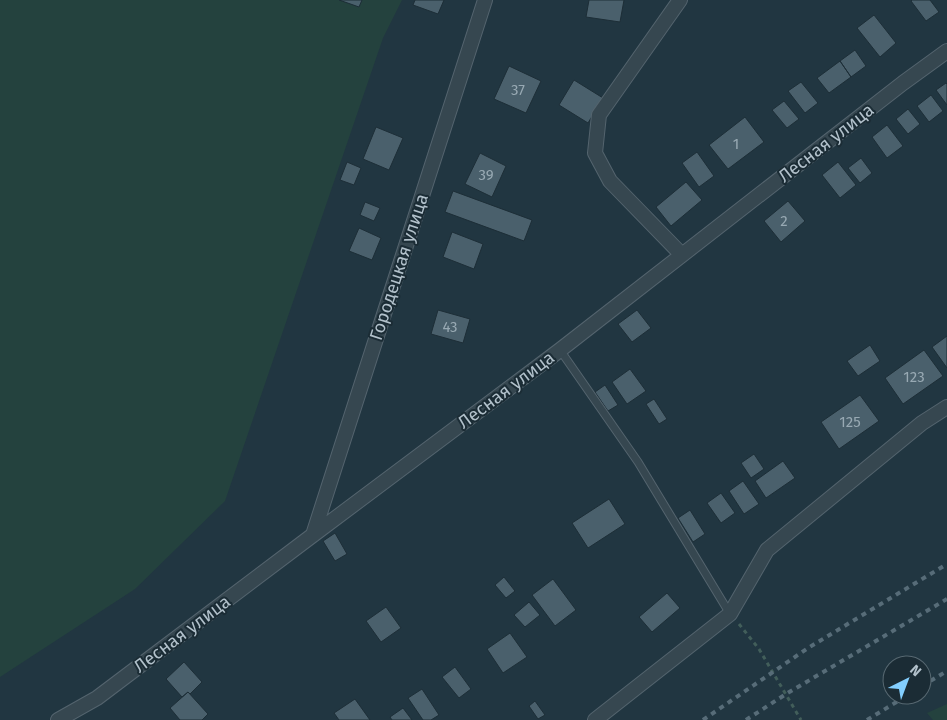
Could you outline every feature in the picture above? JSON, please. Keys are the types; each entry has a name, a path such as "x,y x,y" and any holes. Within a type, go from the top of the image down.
{"street":[{"name":"Городецкая улица","path":"313,534 485,0"},
{"path":"680,0 599,115 595,153 610,181 682,255"},
{"name":"Лесная улица","path":"58,720 97,698 560,350 895,89 947,51"},
{"path":"595,720 730,614 767,550 922,422 947,408"}],"lane":[{"path":"560,350 638,462 730,614"}],"path":[{"path":"730,614 756,645 801,720"}],"green space":[{"path":"0,0 402,0 383,38 225,501 135,589 0,677"},
{"path":"947,704 947,720 933,720 927,713"}],"building":[{"path":"339,0 362,0 359,7"},
{"path":"415,0 444,0 438,14 413,5"},
{"path":"589,0 624,0 620,22 586,17"},
{"path":"912,0 930,0 939,12 926,21"},
{"path":"874,15 896,43 880,57 857,28"},
{"path":"855,50 866,66 851,77 840,61"},
{"path":"840,61 851,77 829,93 817,78"},
{"path":"509,66 541,81 526,113 494,99"},
{"path":"574,80 603,98 588,123 559,105"},
{"path":"801,82 818,103 805,113 788,91"},
{"path":"947,84 947,105 936,90"},
{"path":"931,95 943,111 929,122 917,106"},
{"path":"784,101 799,119 787,128 772,110"},
{"path":"908,109 920,124 908,134 896,119"},
{"path":"745,117 764,142 728,169 709,145"},
{"path":"887,125 903,146 887,158 872,137"},
{"path":"376,127 403,138 389,170 363,159"},
{"path":"697,152 714,176 699,187 682,163"},
{"path":"480,153 506,166 492,197 465,184"},
{"path":"861,158 872,173 860,183 848,168"},
{"path":"347,162 361,168 354,185 340,180"},
{"path":"838,162 856,185 840,198 822,175"},
{"path":"686,182 702,200 671,226 656,207"},
{"path":"453,191 532,220 524,241 445,212"},
{"path":"788,201 805,221 781,242 764,221"},
{"path":"365,202 380,208 374,221 360,215"},
{"path":"359,228 381,238 372,260 349,251"},
{"path":"452,232 483,244 474,269 443,257"},
{"path":"438,310 470,319 463,343 431,334"},
{"path":"637,310 651,328 632,342 618,324"},
{"path":"947,336 947,368 932,347"},
{"path":"870,345 880,361 858,376 847,361"},
{"path":"924,350 943,376 903,404 885,378"},
{"path":"630,369 646,391 627,404 612,382"},
{"path":"605,385 618,405 608,411 595,392"},
{"path":"860,395 879,421 839,449 821,422"},
{"path":"654,399 667,419 659,424 646,404"},
{"path":"754,454 764,469 751,478 741,463"},
{"path":"783,461 795,478 766,498 755,481"},
{"path":"743,481 759,504 744,514 729,491"},
{"path":"721,493 735,513 721,523 707,503"},
{"path":"609,499 625,524 588,548 572,523"},
{"path":"690,510 705,534 693,542 678,518"},
{"path":"335,533 347,554 335,561 323,541"},
{"path":"504,577 515,591 506,598 495,585"},
{"path":"553,579 576,610 555,626 532,595"},
{"path":"667,593 680,608 652,632 639,617"},
{"path":"529,602 540,615 525,627 514,615"},
{"path":"386,607 401,628 381,642 366,621"},
{"path":"510,633 527,657 503,673 487,649"},
{"path":"184,662 202,682 190,694 188,692 182,697 166,679"},
{"path":"455,667 471,689 459,698 442,677"},
{"path":"422,689 439,715 431,720 423,720 408,698"},
{"path":"188,692 208,714 202,720 180,720 170,708"},
{"path":"355,699 370,720 339,720 334,713"},
{"path":"535,701 545,715 538,719 529,706"},
{"path":"403,708 412,720 392,720 390,717"}],"railway":[{"path":"703,720 808,648 947,564"},
{"path":"746,720 786,694 947,599"},
{"path":"932,680 947,671"},
{"path":"867,720 892,705"}]}
